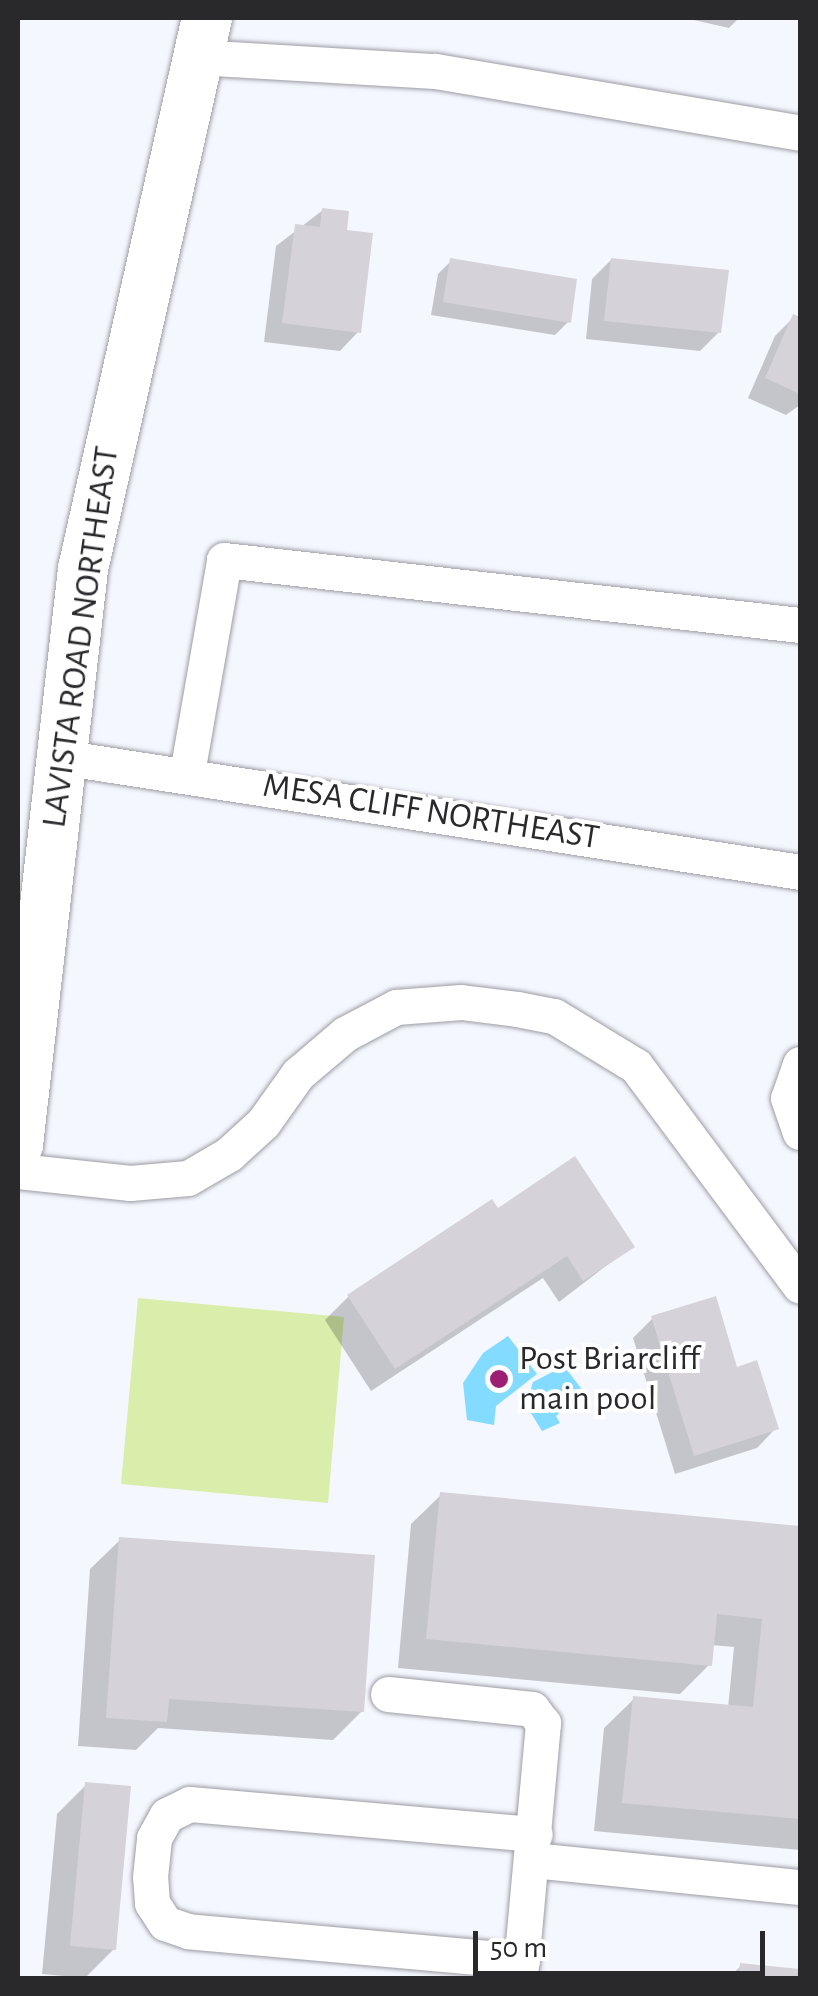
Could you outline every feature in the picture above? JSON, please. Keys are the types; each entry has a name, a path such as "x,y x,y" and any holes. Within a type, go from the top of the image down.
{"main road":[{"name":"LAVISTA ROAD NORTHEAST","path":"18,1145 60,756 98,493 202,37"}],"street":[{"path":"202,37 435,71 800,133"},
{"path":"187,773 224,560 800,625"},
{"name":"MESA CLIFF NORTHEAST","path":"60,756 800,872"},
{"path":"18,1171 130,1183 188,1178 230,1154 263,1123 298,1074 346,1034 396,1008 461,1002 517,1009 554,1016 636,1066 800,1286"},
{"path":"800,1064 788,1098 800,1132"},
{"path":"388,1694 532,1709 543,1723 544,1746 534,1847 521,1970 188,1931 165,1923 152,1902 154,1838 167,1815 190,1804 534,1847 800,1887"}],"green space":[{"path":"138,1298 344,1317 328,1503 121,1484"}],"water":[{"name":"Post Briarcliff main pool","path":"508,1336 537,1374 496,1406 494,1425 467,1420 463,1383 483,1353"},
{"name":"Post Briarcliff main pool","path":"564,1366 584,1392 556,1416 560,1423 542,1431 526,1405 533,1382"}],"building":[{"path":"322,208 349,211 347,230 373,233 361,333 282,323 295,224 320,227"},
{"path":"450,258 577,279 571,323 443,302"},
{"path":"611,258 729,270 721,333 604,321"},
{"path":"793,314 800,317 800,394 765,378"},
{"path":"575,1156 635,1247 583,1281 567,1256 395,1369 347,1295 492,1199 498,1208"},
{"path":"716,1296 737,1367 757,1360 779,1429 694,1456 651,1316"},
{"path":"440,1492 800,1526 800,1819 622,1803 633,1696 753,1707 762,1619 717,1614 712,1666 426,1639"},
{"path":"119,1537 375,1555 364,1712 169,1699 167,1722 106,1718"},
{"path":"85,1782 131,1786 116,1950 70,1946"},
{"path":"740,1963 800,1969 800,1978 738,1978"}],"place":[{"name":"Post Briarcliff main pool","path":"499,1379"}]}
